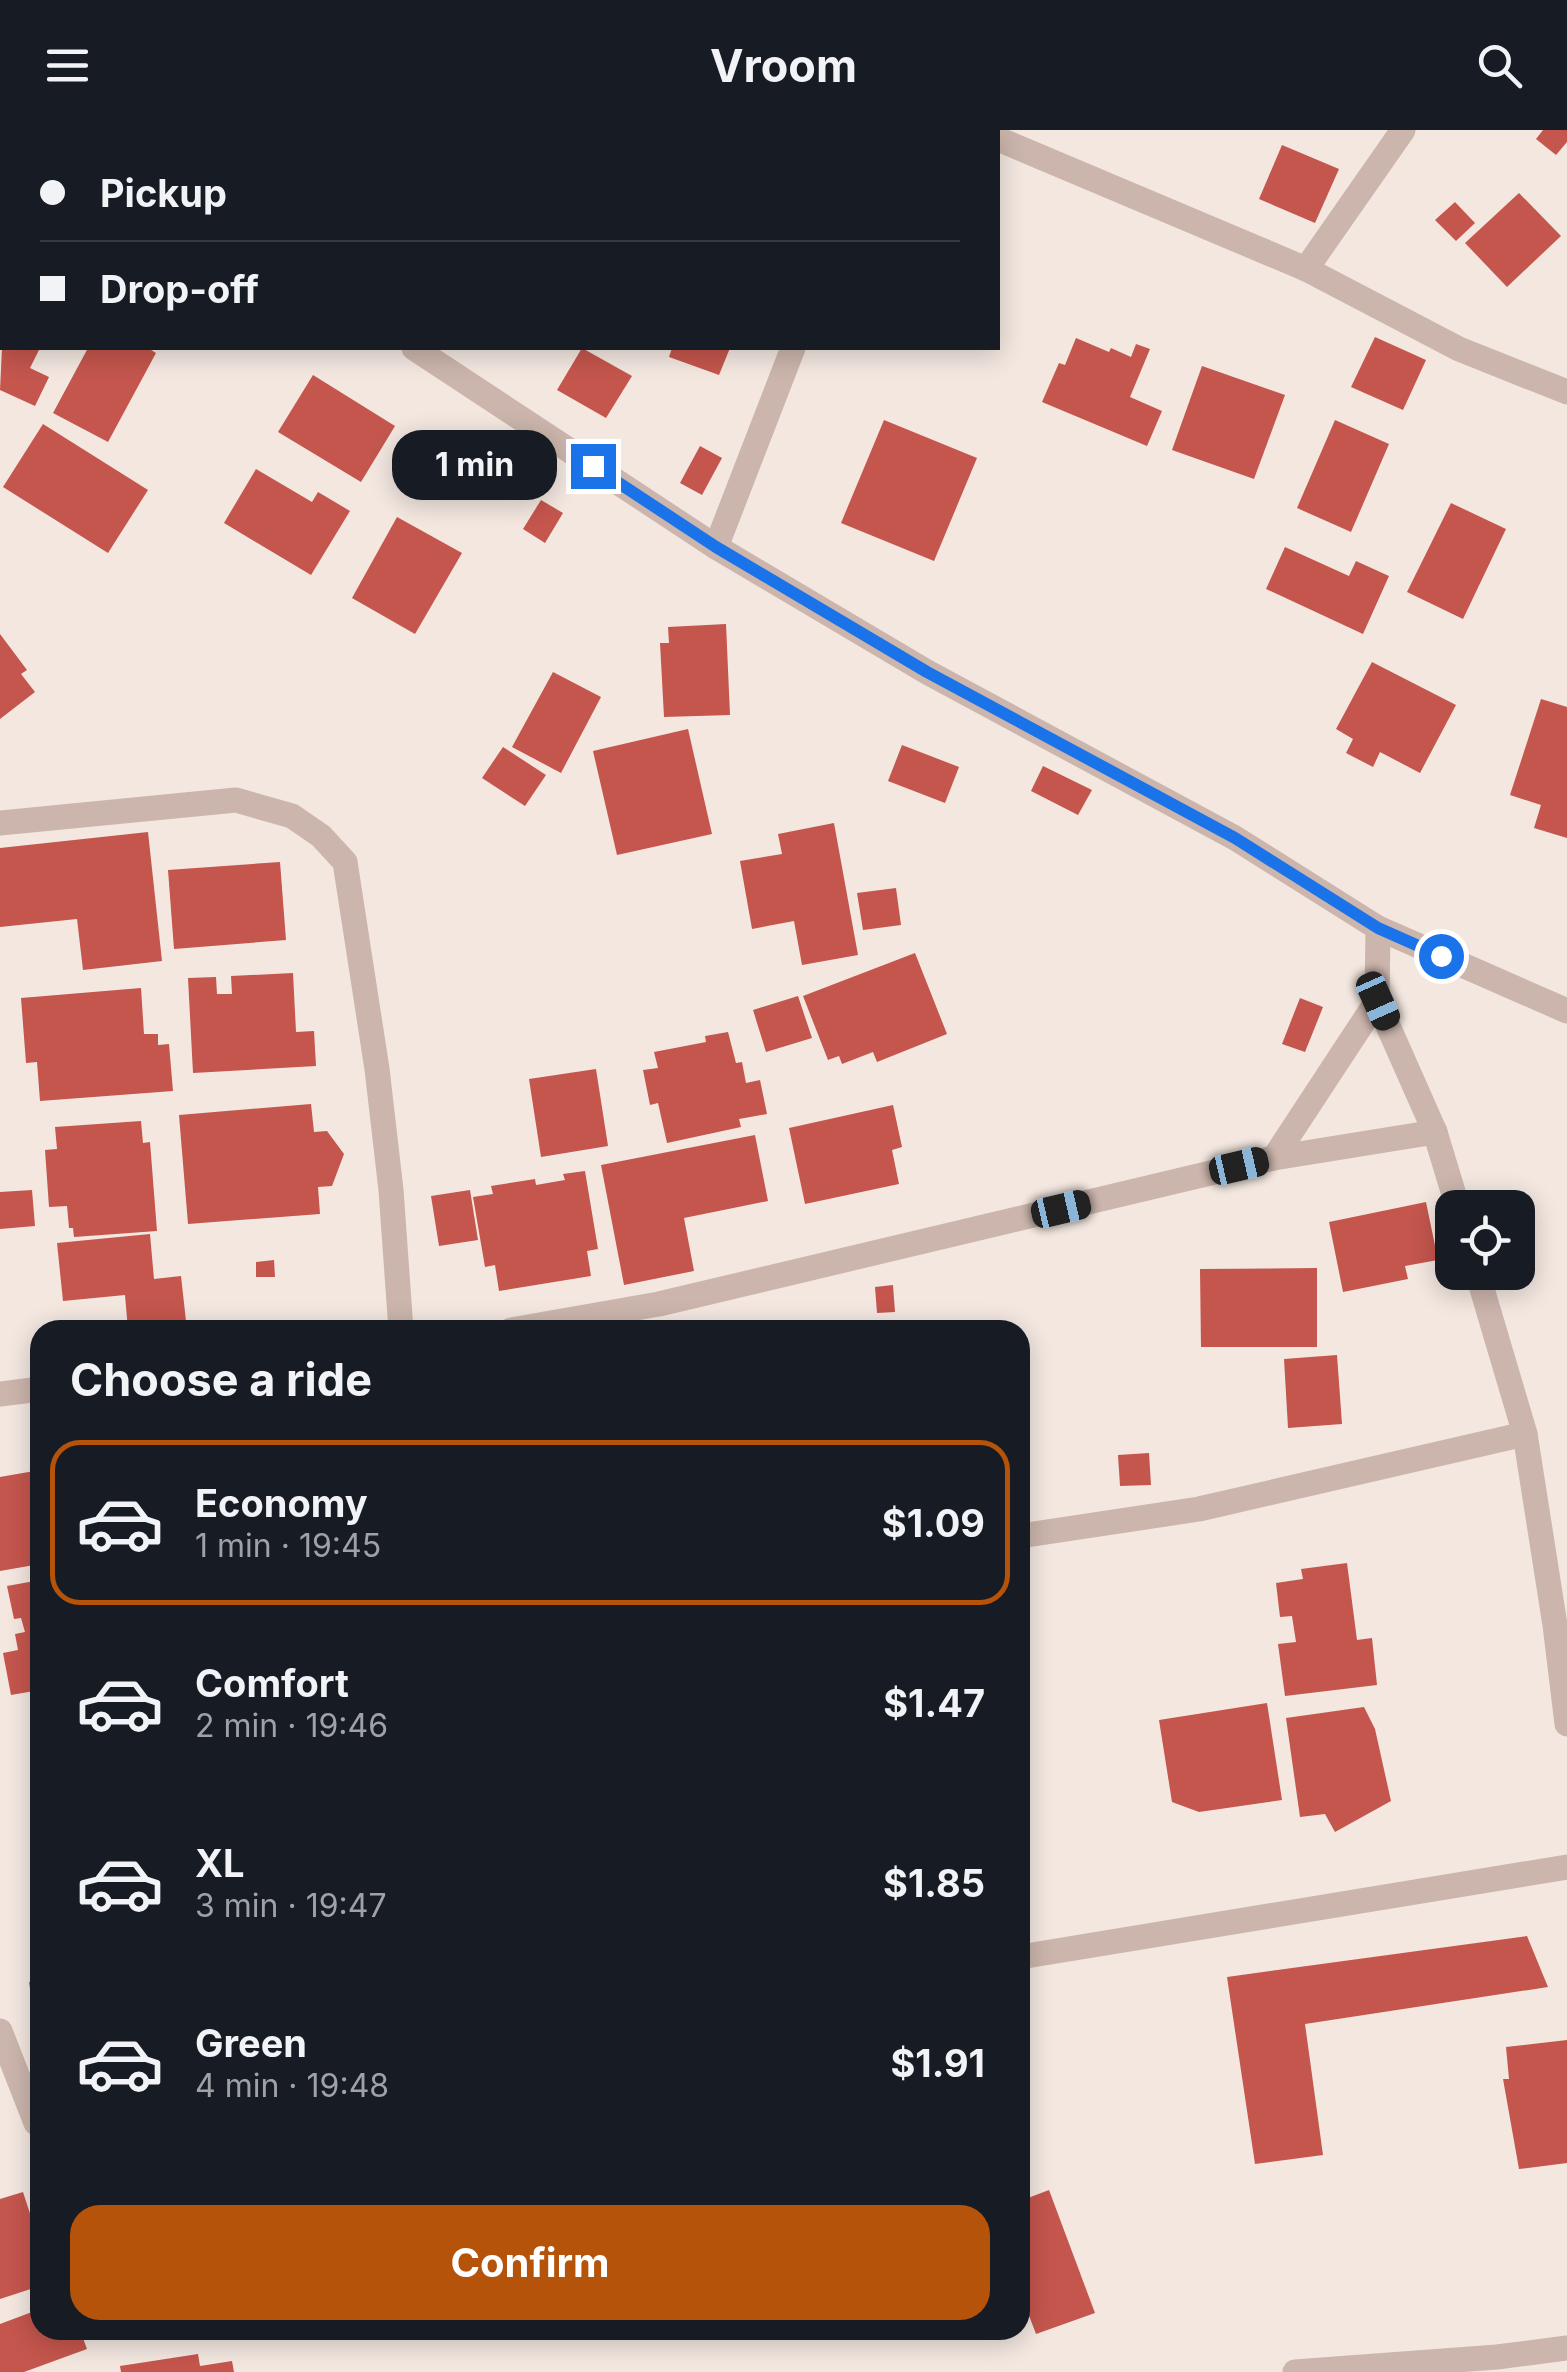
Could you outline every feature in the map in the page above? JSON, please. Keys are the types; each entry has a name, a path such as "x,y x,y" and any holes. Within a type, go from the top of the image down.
{"street":[{"path":"1306,269 1403,130"},
{"path":"1000,140 1306,269 1458,349 1567,392"},
{"path":"417,350 716,547 927,672 1235,838 1378,928 1567,1010"},
{"path":"716,547 791,350"},
{"path":"0,823 236,800 292,816 321,836 345,862 378,1069 392,1190 400,1320"},
{"path":"1378,928 1378,1001 1435,1132 1453,1190"},
{"path":"1274,1158 1378,1001"},
{"path":"569,1320 659,1304 1274,1158 1435,1132"},
{"path":"1482,1290 1524,1434 1567,1724"},
{"path":"0,1394 30,1390"},
{"path":"1030,1534 1199,1509 1524,1434"},
{"path":"1030,1955 1567,1867"},
{"path":"0,2031 30,2108"},
{"path":"1295,2372 1567,2348"}],"building":[{"path":"1543,130 1567,130 1567,142 1556,155 1536,139"},
{"path":"1282,145 1339,169 1315,223 1259,199"},
{"path":"1519,193 1561,236 1507,287 1465,243"},
{"path":"1455,202 1475,223 1456,241 1435,220"},
{"path":"1375,337 1426,360 1403,410 1351,387"},
{"path":"1076,338 1131,357 1136,344 1150,349 1130,397 1162,411 1147,446 1042,402 1059,363 1065,365"},
{"path":"2,350 39,350 30,368 49,377 35,406 0,390"},
{"path":"87,350 156,353 108,442 53,413"},
{"path":"581,350 632,376 606,418 557,390"},
{"path":"671,350 729,350 719,375 669,357"},
{"path":"1202,366 1285,395 1254,479 1172,450"},
{"path":"313,375 395,426 361,482 278,432"},
{"path":"884,420 977,458 934,561 841,523"},
{"path":"1335,420 1389,444 1351,532 1297,508"},
{"path":"43,424 148,490 108,553 3,487"},
{"path":"700,446 722,458 702,495 680,483"},
{"path":"256,469 312,502 318,492 350,511 311,575 224,523"},
{"path":"541,500 563,513 545,543 523,529"},
{"path":"1451,503 1506,529 1463,619 1407,592"},
{"path":"397,517 462,553 415,634 352,598"},
{"path":"1285,547 1349,576 1356,561 1389,576 1363,634 1266,589"},
{"path":"726,624 730,715 664,717 660,643 669,643 668,627"},
{"path":"0,634 27,670 21,674 35,692 0,719"},
{"path":"1372,662 1456,705 1420,773 1380,752 1373,767 1346,753 1353,739 1336,729"},
{"path":"553,672 601,697 561,773 512,747"},
{"path":"1541,699 1567,707 1567,838 1534,828 1541,805 1510,795"},
{"path":"688,729 712,834 617,855 593,751"},
{"path":"902,745 959,767 945,803 888,781"},
{"path":"503,747 546,775 525,806 482,778"},
{"path":"1043,766 1092,790 1078,815 1031,791"},
{"path":"834,823 858,955 802,965 794,921 752,929 740,861 782,854 778,834"},
{"path":"148,832 162,961 83,970 77,919 0,927 0,848"},
{"path":"280,862 286,940 174,949 168,870"},
{"path":"896,888 901,925 863,930 857,893"},
{"path":"915,953 947,1034 877,1062 873,1052 842,1064 839,1056 828,1060 803,996"},
{"path":"293,973 296,1032 314,1031 316,1066 193,1073 188,978 216,977 217,994 232,994 231,976"},
{"path":"141,988 144,1034 158,1034 158,1045 169,1044 173,1091 40,1101 37,1062 26,1063 21,998"},
{"path":"798,996 812,1038 766,1052 753,1010"},
{"path":"1300,998 1323,1007 1305,1052 1282,1044"},
{"path":"728,1032 736,1063 742,1062 746,1083 760,1080 767,1114 739,1119 741,1127 667,1143 658,1103 650,1105 643,1070 658,1068 654,1052 706,1042 705,1036"},
{"path":"596,1069 608,1146 541,1157 529,1079"},
{"path":"311,1104 314,1132 327,1131 344,1154 332,1186 318,1187 320,1214 188,1224 179,1115"},
{"path":"893,1105 902,1147 892,1150 899,1184 805,1204 789,1128"},
{"path":"141,1121 143,1143 150,1142 157,1231 74,1237 67,1206 49,1207 45,1150 57,1149 55,1127"},
{"path":"755,1135 768,1201 684,1218 694,1271 624,1285 601,1165"},
{"path":"585,1171 598,1249 587,1251 591,1276 499,1291 495,1265 485,1267 473,1197 493,1194 491,1186 535,1179 536,1185 565,1180 563,1174"},
{"path":"32,1190 35,1226 0,1229 0,1192"},
{"path":"470,1190 478,1240 439,1246 431,1196"},
{"path":"1426,1202 1435,1261 1405,1266 1408,1279 1343,1292 1329,1222"},
{"path":"150,1234 154,1279 181,1276 186,1320 127,1320 125,1295 63,1301 57,1243"},
{"path":"274,1260 275,1277 256,1277 256,1262"},
{"path":"1317,1268 1317,1347 1201,1347 1200,1269"},
{"path":"893,1285 895,1312 877,1313 875,1287"},
{"path":"1337,1355 1342,1424 1288,1428 1284,1359"},
{"path":"1149,1453 1151,1485 1120,1486 1118,1455"},
{"path":"30,1472 30,1566 0,1571 0,1477"},
{"path":"1347,1563 1357,1640 1372,1638 1377,1685 1285,1696 1278,1644 1296,1642 1292,1616 1280,1617 1276,1583 1303,1579 1301,1569"},
{"path":"30,1582 30,1692 11,1695 3,1653 18,1650 15,1634 25,1632 21,1618 14,1619 7,1586"},
{"path":"1267,1703 1282,1800 1199,1812 1172,1802 1159,1720"},
{"path":"1364,1707 1375,1729 1391,1801 1335,1832 1325,1814 1300,1817 1286,1718"},
{"path":"1527,1936 1548,1987 1305,2024 1323,2155 1255,2164 1227,1977"},
{"path":"1567,2040 1567,2163 1519,2169 1503,2079 1509,2079 1506,2047"},
{"path":"1049,2190 1095,2313 1036,2334 1030,2318 1030,2197"},
{"path":"23,2192 30,2213 30,2289 0,2299 0,2199"},
{"path":"30,2313 30,2340 84,2340 87,2349 24,2372 0,2372 0,2324"},
{"path":"198,2354 200,2366 232,2361 234,2372 121,2372 120,2366"}],"route":[{"path":"593,466 716,547 927,672 1235,838 1378,928 1441,956"}]}
